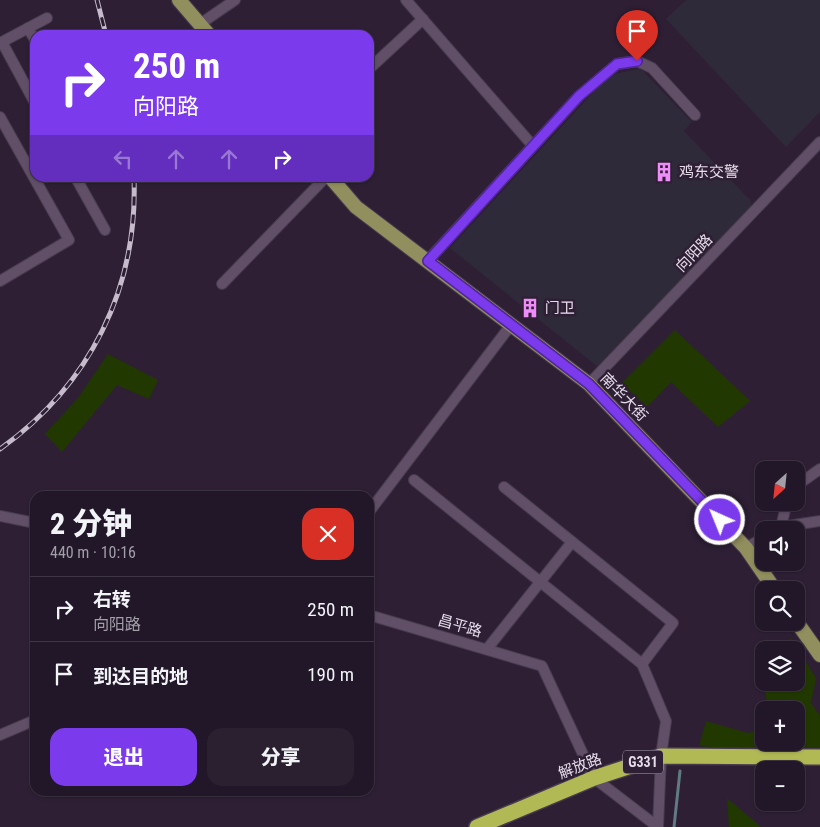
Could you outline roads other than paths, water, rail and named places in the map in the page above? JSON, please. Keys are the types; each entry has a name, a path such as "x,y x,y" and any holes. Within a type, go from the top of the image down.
{"highway":[{"name":"解放路","path":"477,827 594,778 661,756 820,756"}],"main road":[{"path":"179,0 205,30"},
{"name":"南华大街","path":"334,182 356,207 589,384 746,548 769,581"},
{"path":"803,631 820,655"}],"street":[{"path":"200,24 235,0"},
{"path":"406,0 533,146"},
{"path":"30,94 1,43 47,18"},
{"path":"374,65 423,19"},
{"path":"428,261 579,96 617,64 637,61 652,68 694,115"},
{"path":"0,117 30,170"},
{"name":"向阳路","path":"589,384 820,142"},
{"path":"0,281 69,240 36,182"},
{"path":"78,182 105,230"},
{"path":"222,284 321,182"},
{"path":"374,505 511,325"},
{"path":"805,479 820,468"},
{"path":"414,480 642,664 666,720 661,756 658,827"},
{"path":"504,487 672,623 642,664"},
{"path":"0,516 30,522"},
{"path":"805,524 820,521"},
{"path":"488,649 572,542"},
{"path":"746,548 755,542"},
{"name":"昌平路","path":"374,615 542,666 594,778"},
{"path":"0,735 30,722"},
{"path":"594,778 658,827"}],"waterway":[{"path":"674,827 680,771"}],"railway":[{"path":"97,0 105,30"},
{"path":"0,449 32,423 59,395 83,364 102,331 117,295 127,258 133,219 134,182"}],"place":[{"name":"鸡东交警","path":"664,172"},
{"name":"门卫","path":"530,308"}]}
